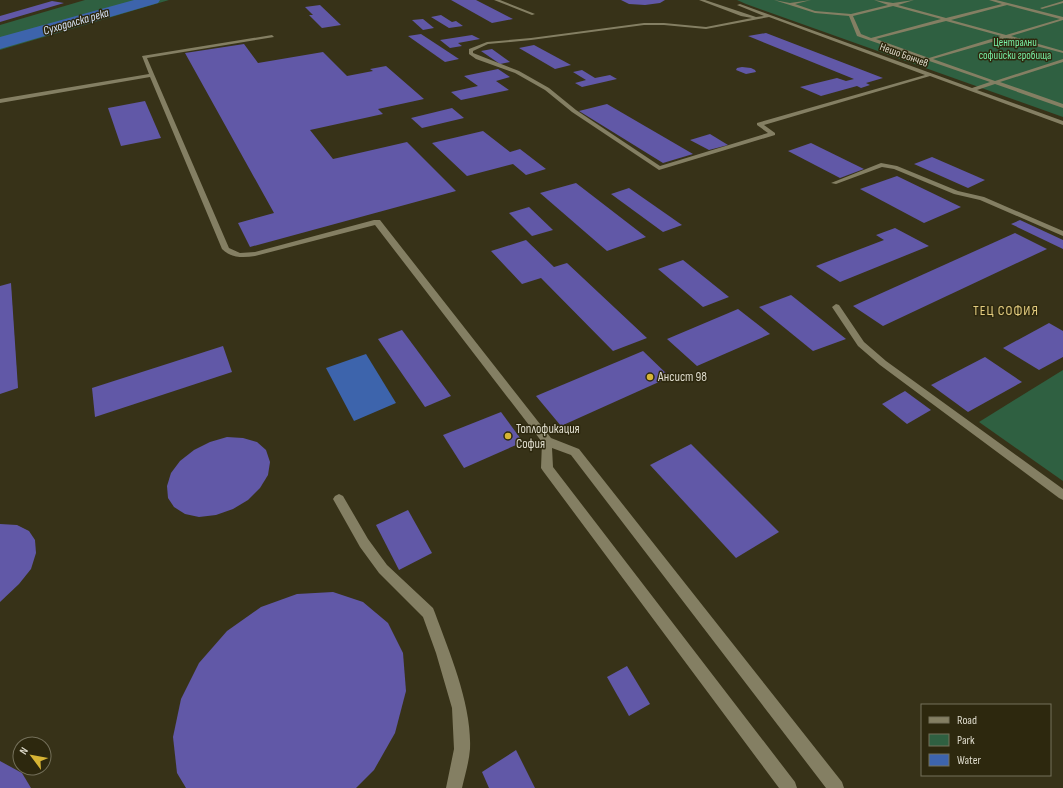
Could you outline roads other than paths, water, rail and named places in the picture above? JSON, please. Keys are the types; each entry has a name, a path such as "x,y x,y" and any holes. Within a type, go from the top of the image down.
{"street":[{"path":"496,0 533,14"},
{"path":"701,0 742,15 760,18"},
{"path":"776,0 815,12 851,15 912,0"},
{"path":"791,4 809,0"},
{"path":"876,0 1063,52"},
{"path":"991,0 1063,13"},
{"path":"871,39 946,20 1008,2 1063,18"},
{"path":"1042,8 1063,2"},
{"name":"Нешо Бончев","path":"739,5 1063,123"},
{"path":"851,15 859,35 1063,106"},
{"path":"769,16 706,28 664,24 644,24 531,39 487,43 472,50 471,54 517,72 546,89 574,111 659,168 772,134 758,124 929,74"},
{"path":"929,59 1063,18"},
{"path":"272,36 144,57 226,250 232,254 240,256 255,254 377,222 547,441 575,452 836,788"},
{"path":"971,90 1063,60"},
{"path":"0,101 151,75"},
{"path":"834,183 880,165 895,167 956,193 982,198 1063,234"},
{"path":"836,307 861,344 883,363 1063,494"},
{"path":"547,441 547,468 789,788"},
{"path":"339,500 364,543 383,569 428,613 443,653 459,708 462,749 454,788"}],"water":[{"path":"366,354 396,403 354,421 326,368"}],"waterway":[{"name":"Суходолска река","path":"0,43 152,0"}],"place":[{"name":"Ансист 98","path":"650,377"},
{"name":"Топлофикация София","path":"508,436"}],"district":[{"name":"ТЕЦ СОФИЯ","path":"1006,310"}],"park label":[{"name":"Централни софийски гробища","path":"1015,48"}]}
